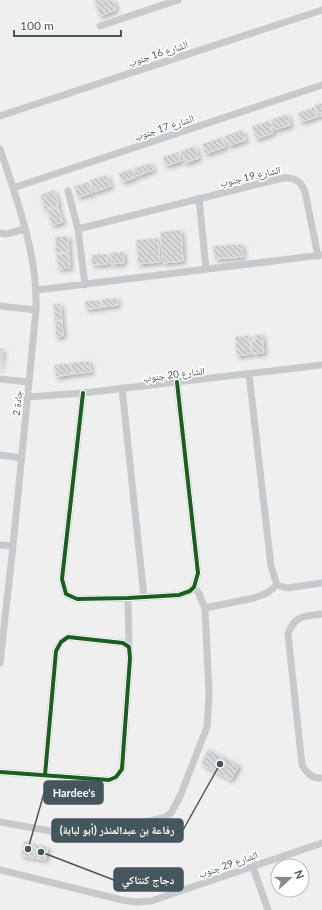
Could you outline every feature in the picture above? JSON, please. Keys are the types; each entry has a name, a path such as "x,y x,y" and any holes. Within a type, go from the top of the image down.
{"street":[{"path":"100,26 178,0"},
{"name":"الشارع 16 جنوب","path":"0,116 322,10"},
{"name":"الشارع 17 جنوب","path":"13,188 322,85"},
{"name":"جادة 2","path":"0,149 25,229 37,290 14,546 0,663"},
{"name":"الشارع 19 جنوب","path":"37,290 320,256 305,192 297,180 290,178 282,178 78,229"},
{"path":"68,191 78,229 84,285"},
{"path":"199,198 206,269"},
{"path":"0,233 6,234 25,229"},
{"path":"0,306 36,310"},
{"path":"322,365 322,373"},
{"name":"الشارع 20 جنوب","path":"27,398 83,393 322,365"},
{"path":"248,374 271,566 277,585"},
{"path":"0,379 28,382"},
{"path":"83,393 62,579 66,594 77,599 179,595 190,591 194,587 198,574 177,382"},
{"path":"122,388 144,597"},
{"path":"0,455 22,458"},
{"path":"0,545 14,546"},
{"path":"277,585 287,588 322,584"},
{"path":"205,608 254,598 267,593 277,585"},
{"path":"0,822 56,832 88,834 163,818 171,812 181,794 207,727 209,693 205,608 198,592 194,587"},
{"path":"0,772 45,774 108,780 116,777 122,769 130,658 128,598"},
{"path":"322,614 301,616 291,625 288,634 302,765 308,774 316,778 322,778"},
{"path":"45,774 56,651 61,642 68,637 123,643 129,647"},
{"name":"الشارع 29 جنوب","path":"0,870 122,900 136,902 151,901 322,843"},
{"path":"253,867 268,910"}],"building":[{"path":"94,0 113,0 116,10 100,16"},
{"path":"322,103 322,116 319,117 315,105"},
{"path":"314,107 317,117 301,122 298,113"},
{"path":"287,114 291,125 274,130 271,120"},
{"path":"269,121 273,133 256,139 252,126"},
{"path":"242,130 246,140 228,146 225,136"},
{"path":"222,137 225,147 205,154 202,144"},
{"path":"195,146 199,158 185,163 181,151"},
{"path":"178,152 181,161 166,166 163,157"},
{"path":"151,163 153,170 137,176 134,168"},
{"path":"132,169 135,178 122,182 119,173"},
{"path":"107,175 111,186 94,192 90,180"},
{"path":"89,182 92,193 78,197 74,186"},
{"path":"54,190 59,205 45,210 40,195"},
{"path":"58,207 63,222 52,225 47,211"},
{"path":"181,230 183,261 163,263 160,232"},
{"path":"68,236 69,252 56,253 55,237"},
{"path":"158,238 160,262 138,264 136,240"},
{"path":"242,244 243,257 215,259 213,246"},
{"path":"123,252 124,263 111,264 110,253"},
{"path":"69,253 70,268 58,269 56,254"},
{"path":"107,254 108,264 92,265 91,255"},
{"path":"117,298 118,305 102,307 102,299"},
{"path":"100,300 101,308 86,309 85,301"},
{"path":"53,304 60,304 62,320 55,321"},
{"path":"62,320 63,336 56,337 55,321"},
{"path":"262,334 264,353 253,354 251,341 255,341 255,335"},
{"path":"249,335 251,354 237,356 235,337"},
{"path":"0,348 3,349 0,370"},
{"path":"89,361 91,372 72,374 71,363"},
{"path":"71,363 72,374 56,377 54,365"},
{"path":"208,749 239,765 231,780 201,764"},
{"path":"24,841 36,844 33,858 21,855"},
{"path":"36,844 48,847 45,860 33,858"}],"cycle path":[{"path":"83,393 62,579 66,594 77,599 179,595 190,591 194,587 198,573 177,382"},
{"path":"0,772 109,780 116,777 122,769 130,658 129,647 123,643 68,637 61,642 56,651 45,775"}],"place":[{"name":"رفاعة بن عبدالمنذر (أبو لبابة)","path":"220,764"},
{"name":"Hardee's","path":"28,849"},
{"name":"دجاج كنتاكي","path":"41,852"}]}
